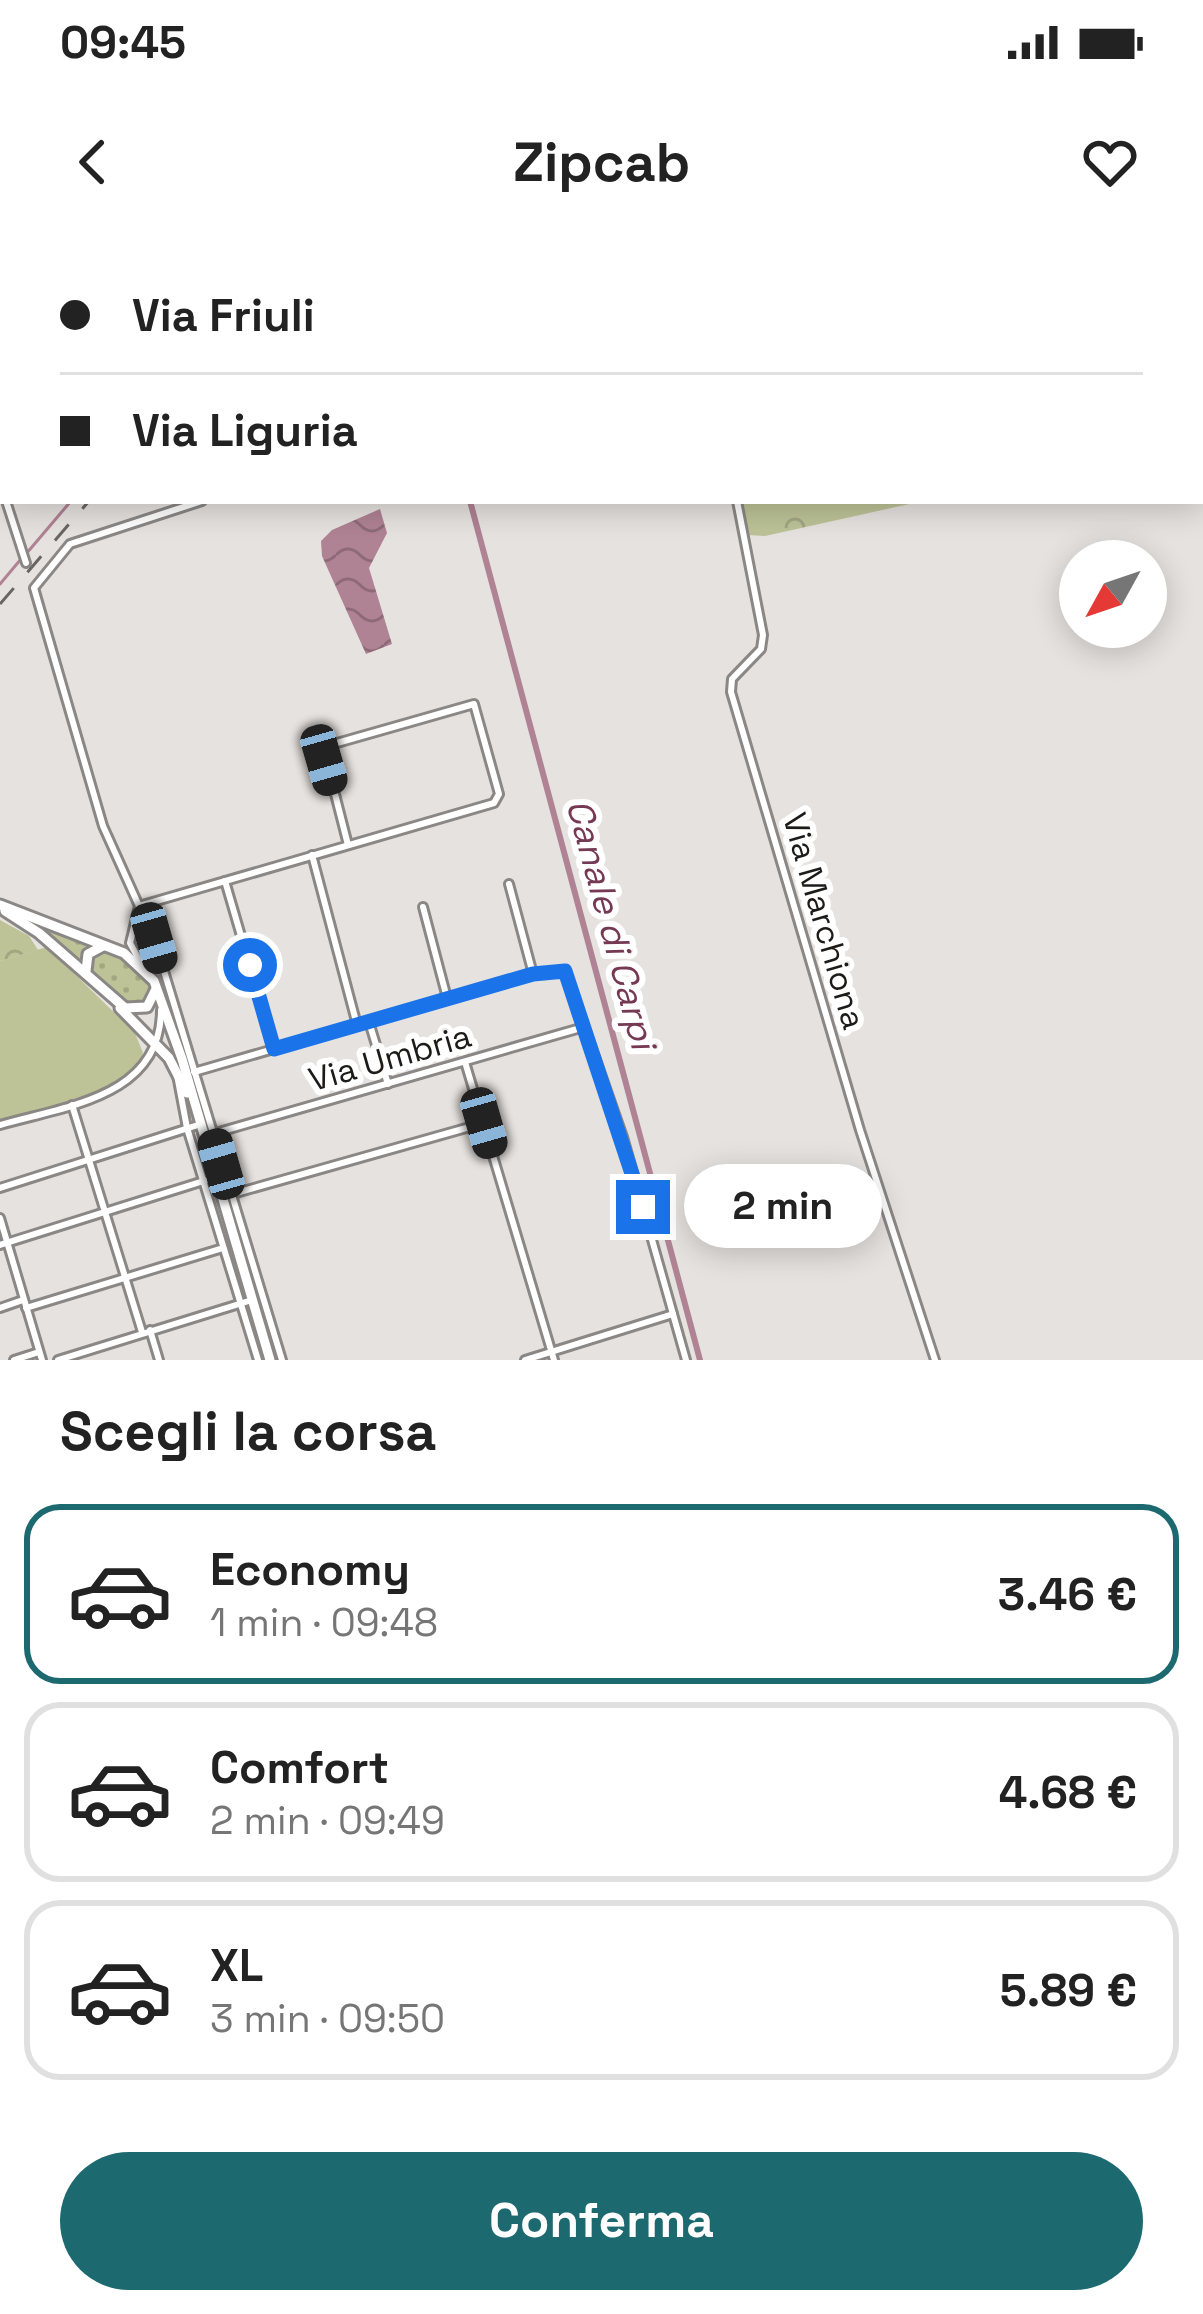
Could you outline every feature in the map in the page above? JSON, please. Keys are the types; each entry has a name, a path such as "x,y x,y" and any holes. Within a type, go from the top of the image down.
{"main road":[{"path":"0,907 109,947 144,968 155,983 190,1098 192,1126 208,1180 225,1197 229,1246 270,1360"},
{"path":"0,907 39,933 157,1043 190,1098"},
{"path":"91,980 86,957 94,947 109,947"},
{"path":"114,1002 132,1011 142,1009 155,997 155,983"}],"street":[{"path":"7,504 26,563"},
{"path":"144,968 130,947 140,906 103,826 34,588 70,544 193,504"},
{"name":"Via Marchiona","path":"737,504 763,635 761,650 732,679 731,692 860,1130 935,1360"},
{"path":"140,906 348,845 498,800 474,704 323,746 348,845"},
{"path":"312,855 357,1025"},
{"path":"225,881 274,1049"},
{"path":"509,884 533,974"},
{"path":"423,907 447,998"},
{"path":"109,947 135,930"},
{"path":"135,930 154,938 225,1197 282,1360"},
{"path":"194,1072 533,974 557,970 570,976 623,1136 686,1360"},
{"path":"0,1125 117,1090 138,1075 157,1043 161,1014 155,983"},
{"path":"114,1002 144,1037 144,1066"},
{"path":"369,1022 388,1084"},
{"name":"Via Umbria","path":"211,1134 584,1027"},
{"path":"144,1066 154,1056 169,1058"},
{"path":"465,1062 553,1356"},
{"path":"0,1188 192,1126 177,1071"},
{"path":"72,1105 125,1279 159,1360"},
{"path":"225,1197 484,1123"},
{"path":"0,1308 125,1279 229,1246 208,1180 3,1244"},
{"path":"0,1218 3,1244 41,1356 14,1360"},
{"path":"58,1360 246,1302 258,1360"},
{"path":"525,1360 553,1356 673,1314"}],"green space":[{"path":"740,504 909,504 765,536 748,535"},
{"path":"21,916 93,944 81,967"},
{"path":"0,920 29,936 38,950 0,961"},
{"path":"47,947 135,1033 143,1053 133,1070 101,1093 0,1123 0,961"},
{"path":"103,950 125,960 143,976 151,991 144,1005 128,1006 93,975 92,955"}],"water":[{"path":"380,509 387,533 369,568 392,644 366,654 322,556 321,541 332,530"}],"waterway":[{"path":"26,554 68,504"},
{"name":"Canale di Carpi","path":"471,504 700,1360"},
{"path":"0,584 21,559"}],"railway":[{"path":"0,604 86,504"}],"route":[{"path":"250,965 274,1049 533,974 565,971 643,1207"}]}
